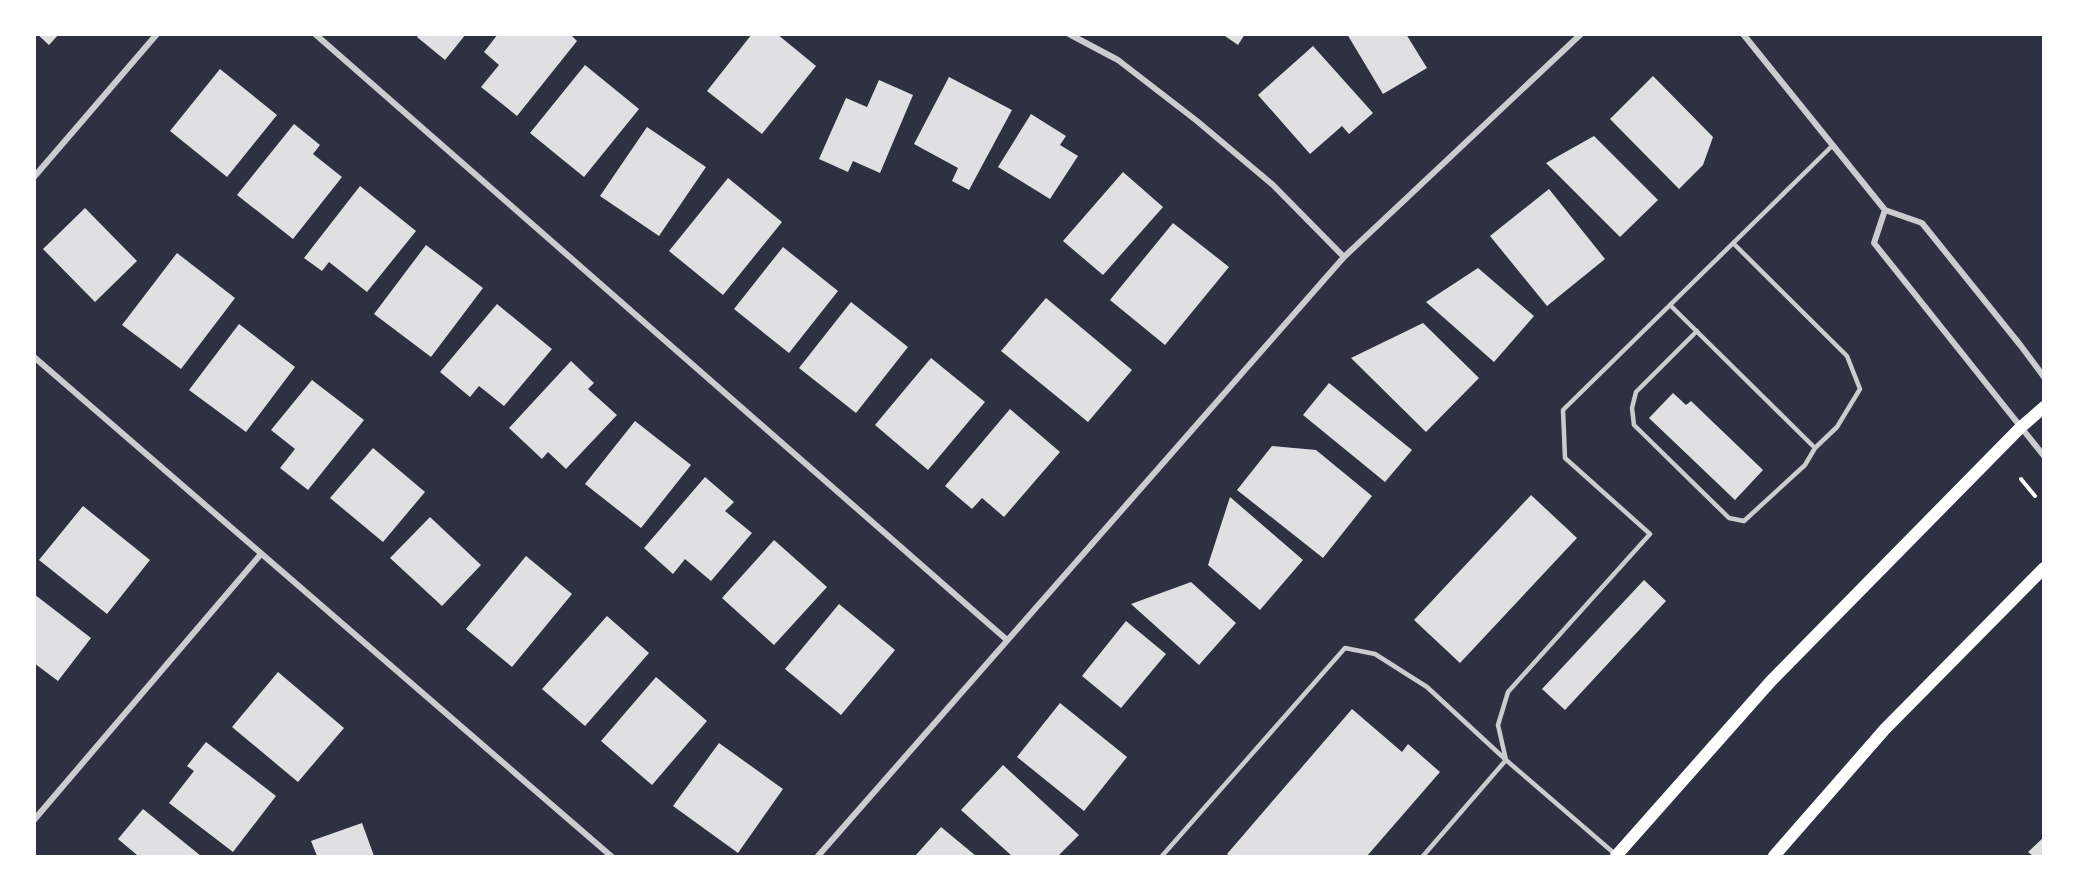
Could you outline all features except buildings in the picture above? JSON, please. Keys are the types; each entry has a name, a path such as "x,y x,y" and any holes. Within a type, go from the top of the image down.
{"main road":[{"path":"1617,856 1771,681 2043,407"},
{"path":"1774,856 1885,729 2043,568"}],"street":[{"path":"34,177 157,34"},
{"path":"315,34 1007,640"},
{"path":"1069,34 1118,60 1197,121 1273,185 1344,257"},
{"path":"818,856 1344,257 1581,34"},
{"path":"1743,34 1885,210 1922,223 2021,346 2043,377"},
{"path":"1885,210 1874,243 2043,456"},
{"path":"34,357 611,856"},
{"path":"34,820 261,554"}],"lane":[{"path":"1506,760 1498,725 1508,692 1650,534 1565,458 1563,410 1832,146"},
{"path":"1697,331 1636,392 1632,408 1634,425 1729,518 1744,521 1804,465 1815,447 1837,427 1860,389 1847,356 1733,243"},
{"path":"1670,305 1815,447"},
{"path":"1162,856 1345,648 1375,654 1427,687 1506,760 1617,856"},
{"path":"1423,856 1506,760"}],"path":[{"path":"2021,479 2035,496"}]}
